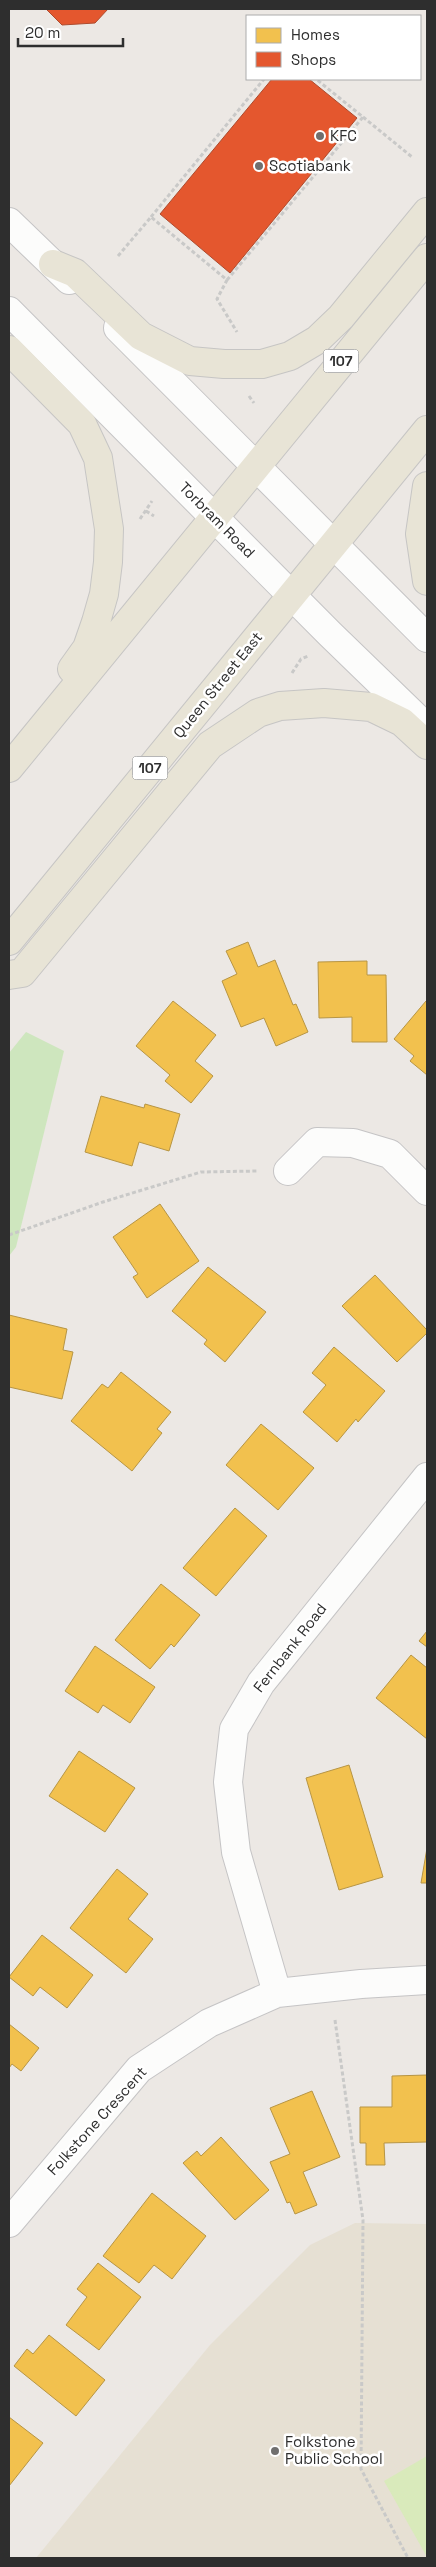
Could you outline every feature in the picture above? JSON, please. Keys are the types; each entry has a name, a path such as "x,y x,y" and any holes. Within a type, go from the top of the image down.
{"main road":[{"path":"53,264 75,273 141,336 190,361 224,364 262,364 290,356 317,340 341,317 427,212"},
{"name":"107","path":"9,768 427,258"},
{"path":"9,350 82,424 98,458 109,529 104,594 86,648 10,749 9,756"},
{"name":"Queen Street East","path":"9,941 427,430"},
{"path":"427,486 420,534 427,581"},
{"path":"9,975 22,973 210,745 258,713 280,706 324,703 371,707 402,722 427,745"}],"street":[{"path":"9,222 256,465 427,638"},
{"name":"Torbram Road","path":"9,311 427,728"},
{"path":"288,1171 317,1142 353,1143 390,1154 427,1191"},
{"name":"Fernbank Road","path":"277,1993 236,1852 228,1782 234,1729 261,1682 427,1477"},
{"name":"Folkstone Crescent","path":"9,2223 139,2069 209,2023 277,1993 427,1980"}],"path":[{"path":"118,256 263,80"},
{"path":"317,80 412,157"},
{"path":"240,337 217,299 227,280 363,117"},
{"path":"151,217 227,280"},
{"path":"137,524 156,494"},
{"path":"146,511 154,516"},
{"path":"287,679 301,660"},
{"path":"9,1235 103,1202 201,1172 288,1171"},
{"path":"330,1987 363,2220 361,2469 408,2558"}],"shaded area":[{"name":"Folkstone Public School","path":"355,2223 427,2224 427,2558 36,2558 210,2345 310,2245"}],"green space":[{"path":"26,1032 64,1051 16,1247 9,1256 9,1053"},
{"path":"427,2456 427,2557 384,2481"}],"building: Homes":[{"path":"248,942 258,967 275,960 293,1005 296,1004 308,1032 276,1046 264,1018 241,1027 222,981 237,974 226,951"},
{"path":"367,961 367,975 386,975 387,1042 352,1042 352,1017 319,1018 318,962"},
{"path":"173,1001 216,1035 195,1061 213,1076 191,1103 165,1081 170,1075 136,1046"},
{"path":"426,1001 427,1075 410,1061 414,1056 394,1039"},
{"path":"101,1096 144,1108 145,1104 180,1114 169,1151 139,1142 132,1166 85,1152"},
{"path":"160,1204 199,1261 147,1298 133,1277 138,1274 113,1237"},
{"path":"208,1267 266,1312 225,1362 204,1344 207,1340 172,1311"},
{"path":"375,1275 427,1330 427,1333 397,1362 342,1306"},
{"path":"9,1315 67,1329 63,1350 73,1352 62,1399 9,1387"},
{"path":"334,1347 385,1391 358,1422 356,1419 337,1442 303,1412 326,1385 312,1373"},
{"path":"121,1372 171,1412 157,1429 162,1433 132,1471 71,1421 102,1384 108,1388"},
{"path":"261,1424 314,1468 278,1510 226,1465"},
{"path":"235,1508 267,1536 216,1596 183,1568"},
{"path":"161,1584 200,1615 174,1647 171,1644 150,1669 115,1640"},
{"path":"427,1631 427,1647 419,1641"},
{"path":"95,1646 155,1687 130,1723 103,1705 98,1713 65,1691"},
{"path":"411,1655 427,1668 427,1739 376,1698"},
{"path":"79,1751 135,1788 105,1832 49,1796"},
{"path":"349,1765 383,1877 339,1890 306,1778"},
{"path":"427,1848 427,1883 421,1883"},
{"path":"117,1869 148,1894 128,1919 153,1939 126,1973 70,1928"},
{"path":"42,1935 93,1975 67,2008 40,1987 33,1996 9,1977"},
{"path":"9,2024 39,2048 21,2071 12,2064 9,2068"},
{"path":"427,2075 427,2142 384,2143 385,2165 366,2165 366,2143 360,2143 360,2107 392,2107 392,2076"},
{"path":"312,2091 340,2157 303,2172 317,2205 295,2214 290,2202 287,2203 270,2162 290,2154 270,2108"},
{"path":"221,2137 269,2190 235,2220 183,2163 197,2151 201,2156"},
{"path":"152,2193 206,2236 172,2279 154,2265 139,2283 103,2256"},
{"path":"98,2263 141,2297 99,2350 66,2325 87,2297 77,2289"},
{"path":"49,2335 105,2380 76,2416 14,2366 27,2349 33,2354"},
{"path":"9,2417 43,2443 9,2486"}],"building: Shops":[{"path":"46,9 108,9 95,23 62,25"},
{"name":"Scotiabank","path":"271,80 310,80 357,118 230,273 160,214"}],"place":[{"name":"KFC","path":"320,136"},
{"name":"Scotiabank","path":"259,166"},
{"name":"Folkstone Public School","path":"275,2451"}]}
